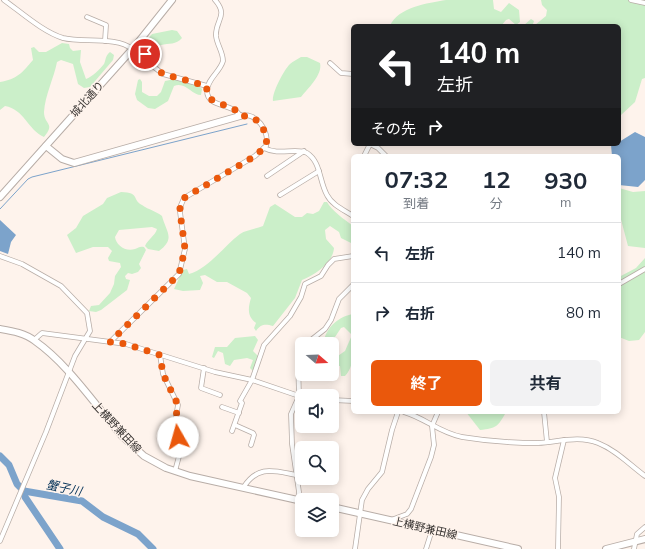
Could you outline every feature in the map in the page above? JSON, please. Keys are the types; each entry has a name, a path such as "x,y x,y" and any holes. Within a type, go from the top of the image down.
{"main road":[{"name":"城北通り","path":"0,197 134,47 172,0"},
{"path":"46,146 62,159 74,163 240,116"},
{"name":"上横野兼田線","path":"0,329 22,334 34,340 52,355 134,449 156,463 175,472 295,499"},
{"name":"上横野兼田線","path":"339,508 518,549"},
{"path":"606,549 645,539"}],"street":[{"path":"4,0 29,19 59,36 71,39 105,41 134,47 163,74 207,86"},
{"path":"110,342 179,274 185,249 180,212 180,205 184,198 250,159 264,148 267,137 262,125 249,116 240,116 233,109 211,100 207,95 207,86 223,61 216,32 222,14 215,0"},
{"path":"632,0 645,3"},
{"path":"87,17 106,24 105,41"},
{"path":"330,63 341,73 351,74"},
{"path":"374,146 384,154"},
{"path":"264,148 276,153 304,151 312,158 319,170 323,186 330,200 351,215"},
{"path":"267,176 304,151"},
{"path":"280,195 319,170"},
{"path":"0,256 22,264 61,286 87,313 90,331 75,356 24,485 1,538"},
{"path":"232,431 242,403 240,401 252,380 264,345 290,316 301,297 305,284 321,276 334,259 351,257"},
{"path":"621,283 645,269"},
{"path":"315,337 325,329 331,320 339,299 351,287"},
{"path":"34,340 42,333 126,344 204,368 252,380 295,394"},
{"path":"160,355 163,374 178,405 175,422 181,449 175,472"},
{"path":"204,368 201,388 220,395"},
{"path":"339,400 351,401"},
{"path":"295,406 291,414 292,444 295,463"},
{"path":"222,407 239,413"},
{"path":"355,549 360,513 365,494 382,472 390,434 397,414"},
{"path":"410,414 432,426 463,437 518,442 547,442 582,439 598,443 618,455 645,476"},
{"path":"391,521 407,514 411,509 431,457 434,445 432,426 437,414"},
{"path":"544,414 547,442"},
{"path":"235,425 253,433 254,435 251,445"},
{"path":"558,549 560,497 555,478 564,440"},
{"path":"243,488 251,478 262,470 295,475"},
{"path":"634,549 637,534 645,527"},
{"path":"426,549 432,530"}],"green space":[{"path":"446,0 493,0 494,9 501,12 509,3 519,10 520,22 515,24 509,19 503,24 391,24 400,14 406,10"},
{"path":"541,0 645,0 645,78 642,79 635,102 621,115 621,24 536,24 546,16 547,10 542,5"},
{"path":"531,19 534,21 533,24 525,24"},
{"path":"172,30 177,31 182,38 175,43 159,46 148,55 143,48 144,43 152,34"},
{"path":"62,43 69,44 73,51 81,50 80,62 86,79 93,75 104,64 107,55 110,52 114,55 113,60 90,87 84,88 78,84 73,64 61,60 57,62 45,106 44,116 49,129 44,137 34,130 17,111 5,106 0,110 0,82 19,75 26,68 33,60 31,48 34,47 39,52 46,52"},
{"path":"301,57 307,57 320,63 317,77 301,97 273,101 276,87 285,71 291,63"},
{"path":"140,79 142,82 142,92 149,96 157,96 161,92 165,81 174,80 185,80 199,86 202,89 201,95 182,85 178,85 174,86 168,101 155,109 148,108 137,100 135,94 138,80"},
{"path":"621,189 633,192 645,191 645,248 628,246 621,220"},
{"path":"121,192 134,195 139,203 162,216 168,235 167,242 159,251 148,249 145,246 155,234 157,229 152,227 119,230 115,237 119,245 128,250 144,247 146,250 139,264 141,268 138,272 132,274 128,273 125,276 126,279 130,280 127,290 101,310 96,312 89,311 91,306 99,305 110,293 114,284 115,276 121,267 120,263 109,261 108,258 112,251 108,247 93,247 76,253 67,235 76,228 83,216 103,204 107,198"},
{"path":"324,202 327,202 335,212 351,225 351,243 341,238 339,232 330,226 325,230 326,239 334,248 331,258 313,275 302,280 295,298 273,326 263,325 256,331 254,328 256,323 251,318 249,312 251,298 247,293 227,282 217,282 205,275 200,276 203,283 200,290 183,291 174,289 183,270 187,269 189,274 196,271 209,262 240,234 263,226 270,207 275,204 295,217 302,217 307,213 313,214 319,211"},
{"path":"645,258 645,332 639,340 629,341 621,338 621,276 636,268"},
{"path":"351,314 351,334 344,327 341,328 335,337 325,337 334,323 343,317"},
{"path":"255,336 258,340 253,351 258,356 253,371 250,368 253,360 247,358 234,360 230,366 225,364 223,353 218,351 214,358 212,357 215,347 227,347 235,338"},
{"path":"351,337 351,366 345,376 341,376 339,355 345,351"},
{"path":"468,414 505,414 496,426 480,430"}],"water":[{"path":"635,132 645,137 645,180 638,187 621,185 621,154 612,154 611,146 621,146 621,141"},
{"path":"0,220 16,235 11,242 8,254 0,251"}],"waterway":[{"path":"0,209 28,179 32,177 247,124"},
{"name":"蟹子川","path":"0,456 9,465 17,484 24,491 82,501 103,517 138,534 153,549"},
{"path":"24,491 25,497 60,549"}],"route":[{"path":"145,54 154,67 163,74 186,79 207,86 208,98 215,103 233,109 238,112 240,116 244,115 254,118 262,125 267,137 266,146 262,151 184,198 180,205 180,212 185,249 179,274 169,286 111,339 110,342 126,344 160,355 160,365 163,374 178,405 175,422 178,437"}]}
